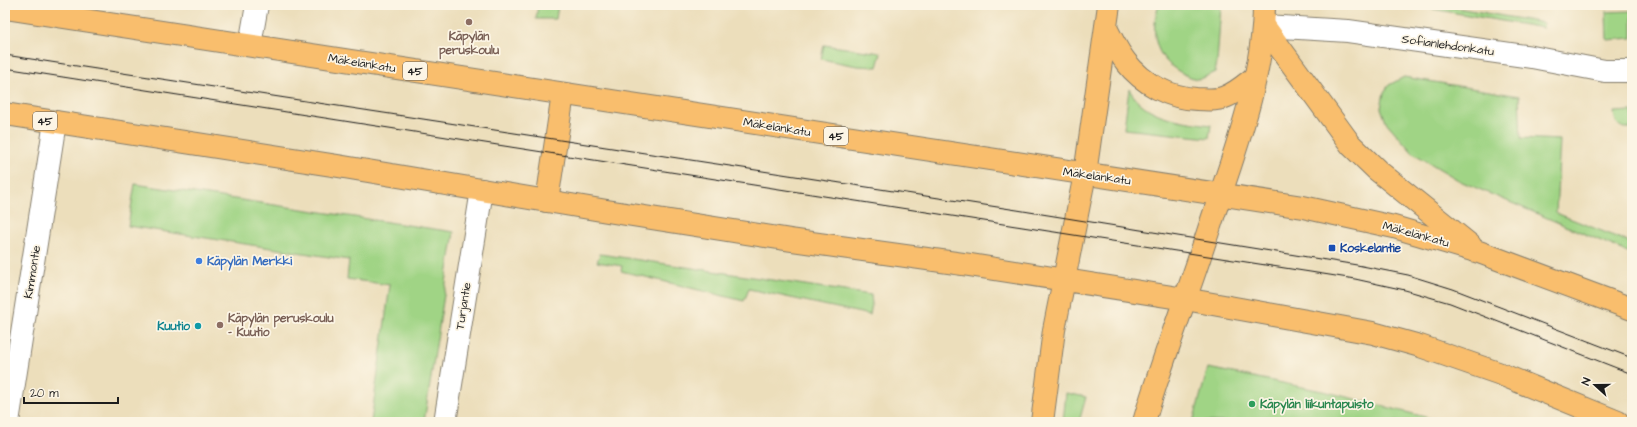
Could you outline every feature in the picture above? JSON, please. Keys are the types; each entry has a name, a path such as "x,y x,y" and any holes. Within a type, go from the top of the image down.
{"main road":[{"path":"1042,422 1054,330 1085,174 1109,5"},
{"name":"Mäkelänkatu","path":"5,8 1221,194 1303,208 1394,227 1479,252 1632,309"},
{"path":"1144,422 1165,354 1234,156 1255,77 1264,16"},
{"path":"1264,16 1350,145 1382,175 1479,252"},
{"path":"1106,28 1126,62 1142,78 1158,89 1185,98 1210,100 1224,98 1255,77"},
{"path":"546,201 563,94"},
{"name":"45","path":"5,114 791,240 970,265 1064,281"},
{"path":"1064,281 1185,299 1372,333 1420,346 1498,373 1618,422"}],"street":[{"path":"250,45 257,5"},
{"name":"Sofianlehdonkatu","path":"1264,16 1348,31 1532,57 1605,71 1632,71"},
{"name":"Kimmontie","path":"8,422 55,122"},
{"name":"Turjantie","path":"445,422 482,190"}],"green space":[{"path":"538,5 558,5 556,19 536,19"},
{"path":"1159,5 1221,5 1215,72 1195,79 1180,72 1164,59 1156,43 1155,34 1156,15"},
{"path":"1409,5 1440,5 1544,23 1543,28"},
{"path":"1632,11 1632,38 1607,40 1606,12"},
{"path":"824,45 881,53 877,67 857,66 821,59"},
{"path":"1404,77 1519,96 1521,138 1560,140 1556,213 1632,243 1632,254 1460,181 1413,153 1386,122 1381,108 1384,92 1389,85"},
{"path":"1129,89 1136,99 1154,112 1188,122 1211,125 1209,138 1124,129"},
{"path":"1632,111 1632,128 1621,127 1617,123 1614,112"},
{"path":"135,184 454,232 424,422 371,422 390,285 347,279 349,260 128,226"},
{"path":"600,254 871,295 872,304 870,315 749,289 744,301 621,271 622,266 597,262"},
{"path":"1208,368 1327,392 1445,422 1193,422"},
{"path":"1066,393 1086,397 1079,422 1063,422"}],"tram line":[{"path":"5,55 1017,210 1357,265 1408,275 1453,289 1632,358"},
{"path":"5,68 1355,279 1405,290 1450,303 1632,374"}],"place":[{"name":"Käpylän peruskoulu","path":"469,22"},
{"name":"Koskelantie","path":"1332,248"},
{"name":"Käpylän Merkki","path":"199,261"},
{"name":"Käpylän peruskoulu - Kuutio","path":"220,325"},
{"name":"Kuutio","path":"198,326"},
{"name":"Käpylän liikuntapuisto","path":"1252,404"}]}
